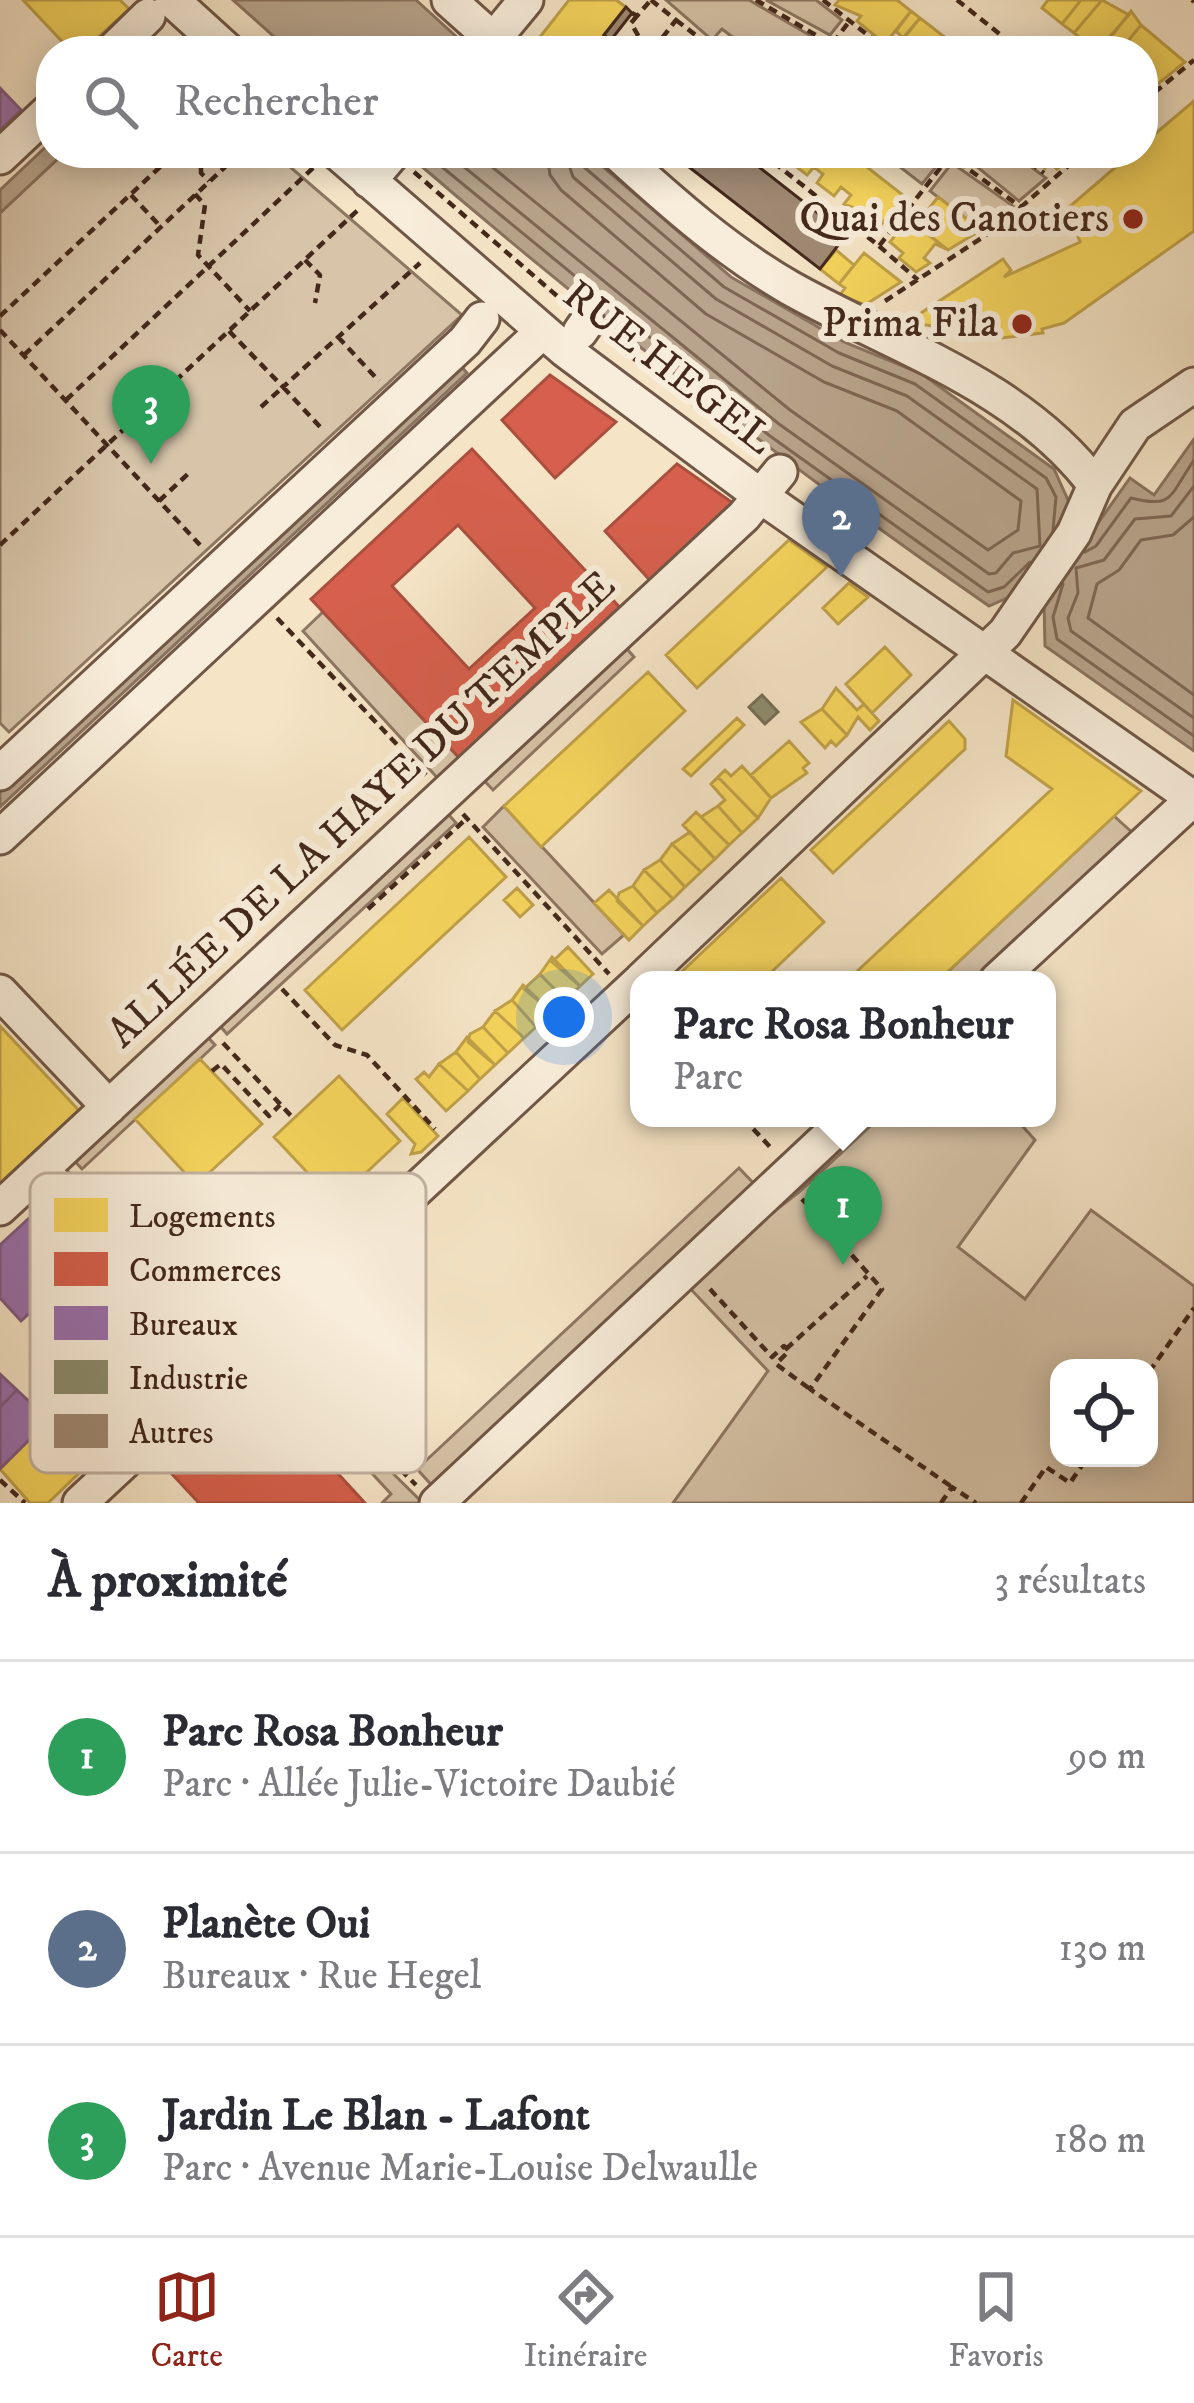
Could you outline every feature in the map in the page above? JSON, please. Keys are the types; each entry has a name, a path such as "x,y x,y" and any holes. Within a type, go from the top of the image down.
{"street":[{"path":"449,0 481,36"},
{"path":"500,36 526,0"},
{"path":"129,36 160,8 204,36"},
{"path":"0,158 36,123"},
{"name":"RUE HEGEL","path":"335,168 543,331 771,485 984,654 1193,799"},
{"path":"365,195 383,168"},
{"path":"634,168 731,251 856,321 931,355 986,389 1078,461 1095,485"},
{"path":"16,762 482,320"},
{"path":"0,837 543,331"},
{"path":"651,971 984,654 1042,582 1074,533 1095,485 1135,425 1194,385"},
{"name":"ALLÉE DE LA HAYE DU TEMPLE","path":"39,1173 771,485"},
{"path":"1007,971 1193,799"},
{"path":"426,1178 630,990"},
{"path":"0,992 110,1107"},
{"path":"430,1497 838,1127"},
{"path":"42,1170 45,1173"},
{"name":"ALLÉE DE LA HAYE DU TEMPLE","path":"0,1208 30,1181"},
{"path":"80,1503 113,1473"}],"path":[{"path":"640,36 631,23 651,0 697,36"},
{"path":"756,0 820,36"},
{"path":"823,0 868,36"},
{"path":"957,0 1003,36"},
{"path":"663,36 676,20"},
{"path":"838,36 849,21"},
{"path":"1158,90 1194,60"},
{"path":"0,316 159,168"},
{"path":"202,168 209,181"},
{"path":"24,355 223,168"},
{"path":"66,400 317,168"},
{"path":"781,168 918,280"},
{"path":"879,246 938,168"},
{"path":"968,168 1021,208"},
{"path":"1038,168 1044,173"},
{"path":"856,321 1021,208 1066,168"},
{"path":"435,190 584,327"},
{"path":"130,194 160,226"},
{"path":"195,194 206,205 198,255 250,311"},
{"path":"0,545 305,260 365,195"},
{"path":"305,260 320,275 315,303"},
{"path":"262,407 420,263"},
{"path":"0,330 221,568"},
{"path":"230,331 343,452"},
{"path":"338,337 399,401"},
{"path":"159,501 190,472"},
{"path":"258,597 445,795 630,979"},
{"path":"282,989 335,1045 368,1055 454,1151"},
{"path":"202,1021 293,1119"},
{"path":"212,1071 220,1064 269,1116 280,1105"},
{"path":"751,1127 791,1170 802,1200 881,1289 810,1389"},
{"path":"689,1266 772,1357 869,1274"},
{"path":"1158,1359 1194,1309"},
{"path":"786,1349 776,1364 976,1503"},
{"path":"1021,1503 1046,1467 1070,1483 1081,1467"},
{"path":"406,1473 430,1497"},
{"path":"0,1480 25,1503"},
{"path":"941,1503 952,1487"}],"shaded area":[{"path":"666,0 749,0 811,36 731,36 722,29 707,36"},
{"path":"766,0 816,0 842,20 830,35"},
{"path":"48,168 291,168 462,315 9,732 0,723 0,213"},
{"path":"901,168 935,168 922,184"},
{"path":"948,168 959,168 1013,206 981,230 930,191"},
{"path":"978,168 1033,168 1046,178 1019,201"},
{"path":"323,612 465,764 443,784 303,631"},
{"path":"621,642 634,657 493,790 478,774"},
{"path":"504,806 624,935 602,954 483,827"},
{"path":"442,807 456,823 227,1034 214,1019"},
{"path":"1114,816 1136,836 993,971 949,971"},
{"path":"202,1031 215,1045 82,1169 69,1155"},
{"path":"869,1127 1023,1127 1035,1140 958,1247 1025,1299 1091,1210 1194,1286 1194,1503 673,1503 768,1371 684,1282 799,1192"},
{"path":"739,1168 761,1191 438,1492 421,1473 426,1473 426,1461"},
{"path":"372,1473 392,1473 423,1503 382,1503 391,1494"}],"water":[{"path":"233,0 416,0 456,36 273,36"},
{"path":"36,156 36,168 48,168 0,213 0,190"},
{"path":"424,168 604,168 731,277 844,342 922,374 1054,469 1086,540 1130,478 1154,495 1194,439 1194,751 1045,646 1044,602 1014,595 989,606 839,499 547,272"},
{"path":"460,365 467,373 0,807 0,791"}],"building: Logements":[{"path":"23,0 120,0 129,9 99,36 57,36"},
{"path":"569,0 616,0 626,7 603,36 541,36"},
{"path":"839,0 897,0 911,11 891,36 875,36 857,21 861,16 835,5"},
{"path":"1048,0 1081,0 1062,24 1042,8"},
{"path":"1081,0 1102,0 1074,33 1062,24"},
{"path":"1102,0 1129,15 1110,36 1074,33"},
{"path":"911,11 920,18 905,36 896,31"},
{"path":"1131,11 1141,25 1132,36 1112,36"},
{"path":"920,18 942,35 941,36 905,36"},
{"path":"1141,25 1154,36 1132,36"},
{"path":"1158,39 1185,62 1158,84"},
{"name":"Quai des Canotiers","path":"1194,101 1194,231 1064,323 1042,329 1043,333 1002,338 920,324 915,317 1003,259 1011,270 1004,277 1080,242 1068,208 1115,168 1158,168 1158,131"},
{"path":"815,168 868,168 904,196 877,230 865,220 869,214 844,204 851,195 841,187 834,196 817,183 823,174"},
{"path":"938,197 981,230 948,250 929,235 935,226 923,216"},
{"path":"908,219 948,250 935,244 924,258 930,263 916,272 899,258 903,253 890,242"},
{"path":"836,250 854,265 839,284 820,269"},
{"path":"864,253 901,282 865,305 840,295 845,288 839,284"},
{"path":"789,540 827,567 697,688 666,655"},
{"path":"849,583 868,597 838,624 823,608"},
{"path":"885,647 911,675 872,713 846,684"},
{"path":"648,672 685,711 541,847 504,806"},
{"path":"836,688 857,710 864,704 879,721 870,730 858,717 847,735 822,709"},
{"path":"1013,700 1141,791 949,971 857,971 1052,789 1006,756"},
{"path":"822,709 847,735 836,746 831,741 825,748 801,722"},
{"path":"737,718 744,725 691,776 683,769"},
{"path":"949,721 965,739 965,749 833,873 811,850"},
{"path":"789,741 809,763 803,768 807,773 771,798 751,775"},
{"path":"742,766 771,798 758,818 718,777 725,770 731,776"},
{"path":"718,777 758,818 742,833 718,806 725,800 711,784"},
{"path":"718,806 742,833 729,845 701,817"},
{"path":"696,812 729,845 715,859 683,825"},
{"path":"690,832 715,859 701,872 672,844"},
{"path":"469,837 506,877 342,1030 305,990"},
{"path":"672,844 701,872 685,887 660,860"},
{"path":"660,860 685,887 673,899 644,870"},
{"path":"644,870 673,899 657,913 633,886"},
{"path":"781,878 824,922 772,971 683,971"},
{"path":"633,886 657,913 643,926 617,901 619,893"},
{"path":"517,888 533,905 520,917 504,900"},
{"path":"609,890 643,926 629,940 594,903"},
{"path":"568,947 593,974 580,986 552,962"},
{"path":"552,957 580,986 565,1000 540,974"},
{"path":"540,974 565,1000 552,1012 524,989"},
{"path":"523,985 552,1012 536,1027 512,1000"},
{"path":"512,1000 536,1027 524,1038 495,1011"},
{"path":"495,1011 524,1038 508,1053 483,1027"},
{"path":"0,1026 85,1117 0,1196"},
{"path":"483,1027 508,1053 495,1065 468,1042 470,1034"},
{"path":"467,1037 495,1065 480,1079 456,1052"},
{"path":"456,1052 480,1079 468,1091 439,1064"},
{"path":"200,1059 262,1124 209,1173 185,1173 135,1119"},
{"path":"439,1064 468,1091 446,1111 416,1079 424,1072 429,1077"},
{"path":"339,1076 400,1141 366,1173 308,1173 274,1137"},
{"path":"403,1098 438,1136 421,1152 411,1154 415,1144 387,1114"},
{"path":"30,1439 30,1473 79,1473 48,1503 30,1503 0,1469"}],"building: Commerces":[{"path":"550,375 616,422 555,478 502,420"},
{"path":"472,449 625,613 465,764 311,599","holes":["458,525 535,608 469,669 392,586"]},
{"path":"677,464 740,508 655,586 605,531"},
{"path":"171,1473 337,1473 365,1503 199,1503"}],"building: Bureaux":[{"path":"0,88 21,110 0,130"},
{"path":"30,1217 30,1313 21,1321 0,1298 0,1245"},
{"path":"0,1374 17,1390 0,1407"},
{"path":"17,1390 30,1402 30,1439 0,1469 0,1407"}],"building: Industrie":[{"path":"762,695 778,712 765,724 749,707"}],"building: Autres":[{"path":"626,7 632,13 614,36 604,35"},
{"path":"690,168 760,168 846,235 820,269"}],"place":[{"name":"Quai des Canotiers","path":"1133,219"},
{"name":"Prima Fila","path":"1022,324"},
{"name":"Jardin Le Blan - Lafont","path":"151,464"},
{"name":"Planète Oui","path":"841,577"},
{"name":"Parc Rosa Bonheur","path":"843,1265"}]}
